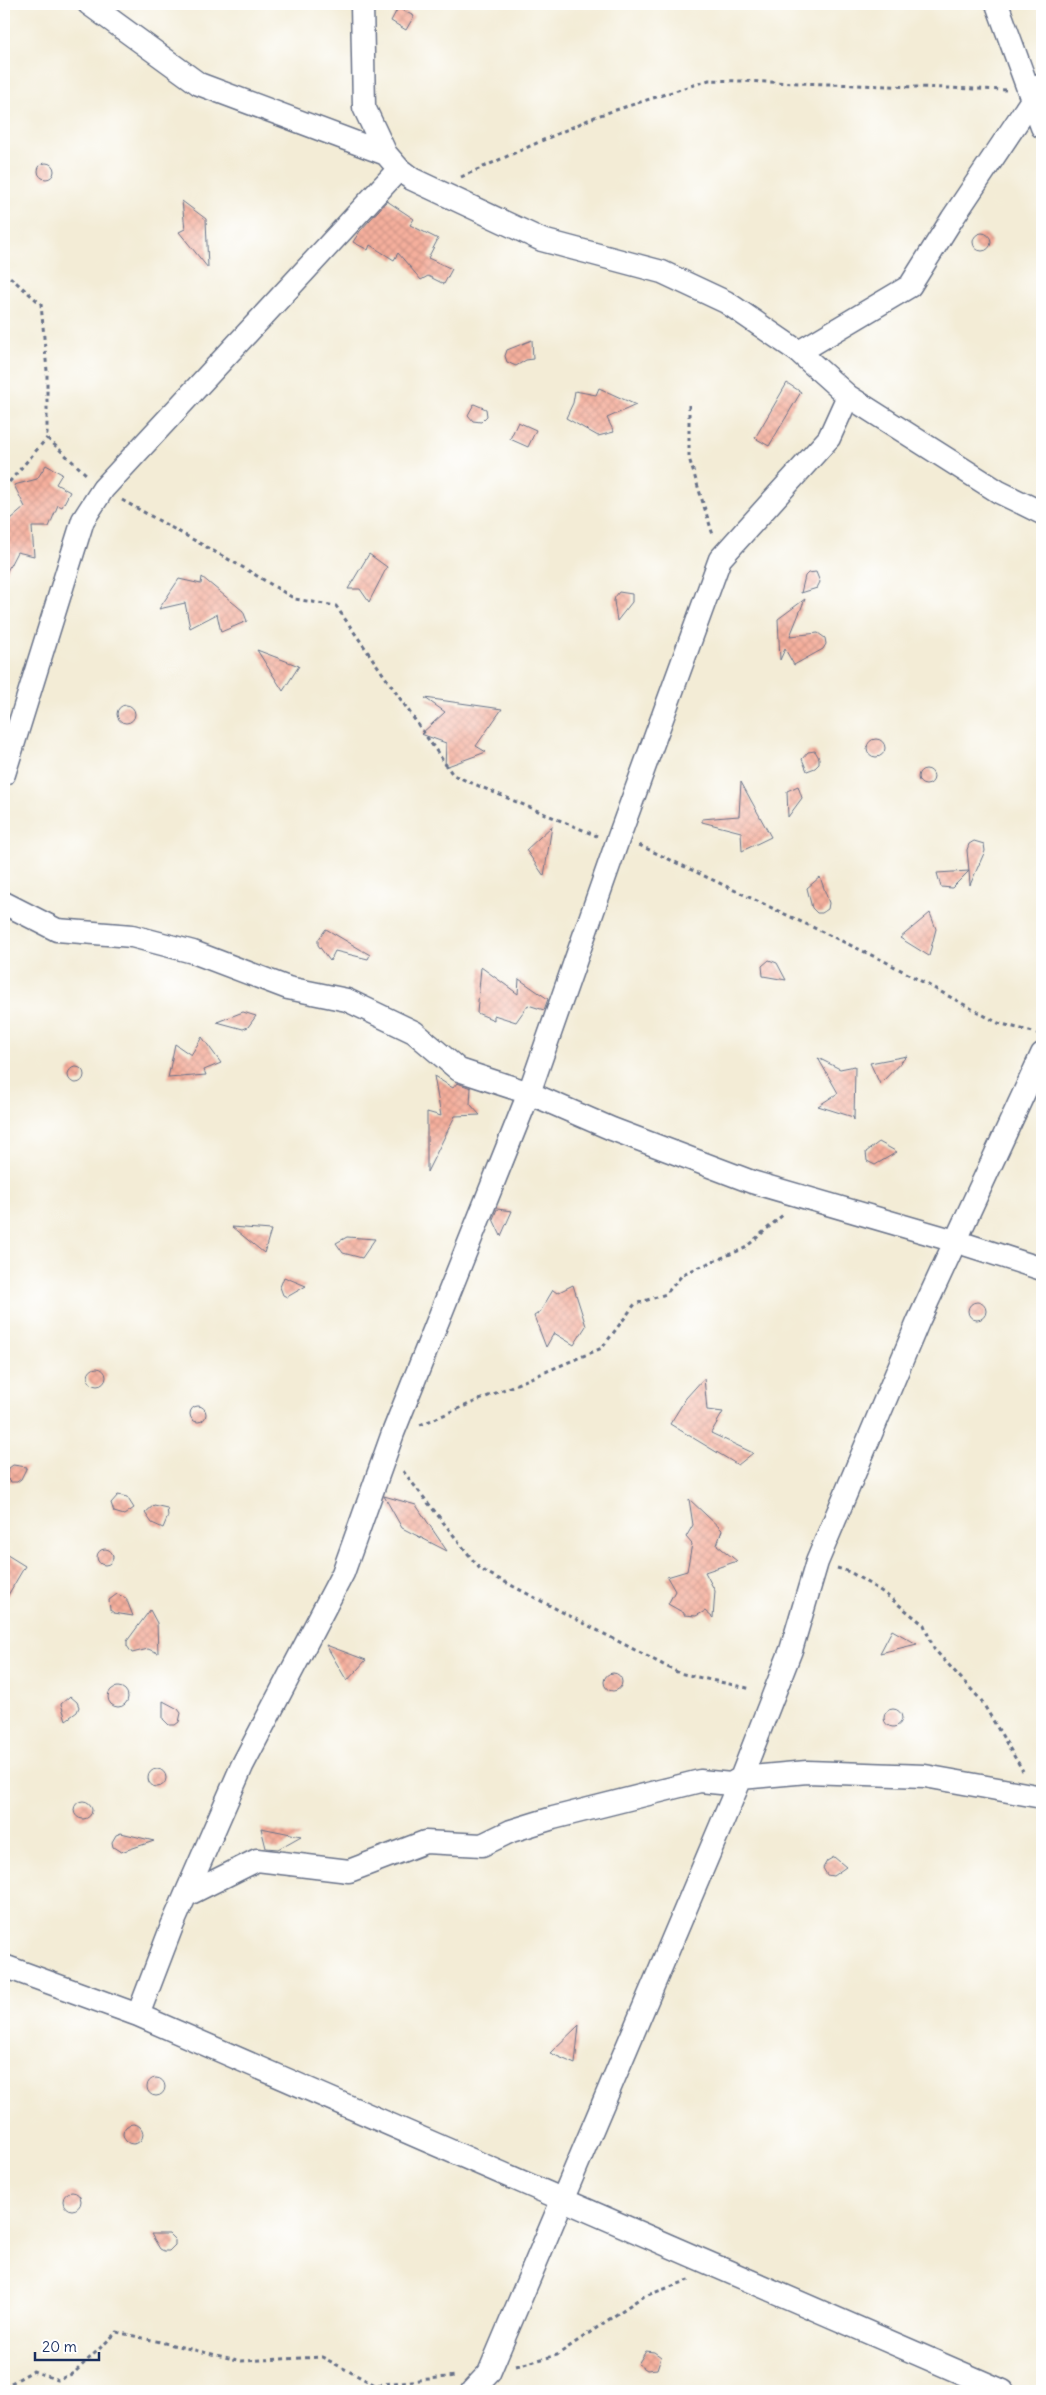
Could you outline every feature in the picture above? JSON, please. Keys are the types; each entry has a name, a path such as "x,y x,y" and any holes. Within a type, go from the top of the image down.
{"street":[{"path":"89,4 199,84 392,161 412,179 542,240 662,272 726,302 799,352 848,396 999,492 1042,513"},
{"path":"362,4 364,107 392,161"},
{"path":"997,4 1034,92 1042,127"},
{"path":"799,352 910,286 1034,92"},
{"path":"4,774 83,520 103,489 392,161"},
{"path":"138,2015 185,1896 242,1766 342,1573 393,1433 529,1093 616,844 720,560 828,438 848,396"},
{"path":"4,903 57,930 132,936 193,952 288,988 347,1000 414,1032 459,1070 529,1093 619,1132 752,1182 955,1241 1042,1270"},
{"path":"472,2391 489,2373 564,2201 741,1778 791,1650 817,1562 918,1322 1042,1054"},
{"path":"185,1896 257,1860 349,1871 425,1842 482,1845 511,1831 553,1818 700,1781 730,1784 741,1778 807,1772 925,1776 1036,1795"},
{"path":"4,1966 138,2015 1003,2391"}],"path":[{"path":"433,190 597,116 709,80 1034,92"},
{"path":"4,272 40,304 47,371 47,438 4,488"},
{"path":"689,405 689,458 720,560"},
{"path":"47,438 103,489 244,568 295,599 336,606 453,775 616,844 635,843 886,962 998,1023 1042,1034"},
{"path":"393,1433 419,1425 602,1348 635,1304 666,1294 683,1274 746,1248 782,1216 807,1198"},
{"path":"384,1458 398,1466 480,1569 679,1673 773,1693"},
{"path":"817,1562 850,1572 884,1593 924,1625 934,1650 981,1700 1036,1795"},
{"path":"4,2387 32,2371 58,2380 74,2373 116,2332 242,2360 322,2357 375,2385 489,2373 556,2355 642,2297 720,2269"}],"building":[{"path":"398,8 414,16 406,30 391,21"},
{"path":"43,163 49,163 54,168 52,177 43,179 38,174 38,168"},
{"path":"182,201 206,219 208,268 179,232 185,229"},
{"path":"387,201 414,219 410,225 438,239 428,258 452,269 444,284 428,276 421,280 398,253 394,260 370,245 368,250 353,242 360,231"},
{"path":"982,233 988,236 991,242 988,248 982,251 976,248 973,242 976,236"},
{"path":"532,340 533,359 526,360 516,366 507,362 505,356 507,350"},
{"path":"787,383 801,392 769,446 755,438"},
{"path":"599,388 636,405 607,418 614,432 598,436 566,418 573,403 575,391 596,395"},
{"path":"474,404 486,409 487,416 481,422 473,421 468,415"},
{"path":"518,422 536,430 528,447 510,439"},
{"path":"46,465 62,474 56,484 70,492 62,507 58,505 49,527 32,527 34,556 17,552 4,577 4,525 25,507 14,485 37,479"},
{"path":"369,554 387,567 369,602 360,589 348,589"},
{"path":"816,572 820,582 817,588 801,593 805,576 808,573"},
{"path":"202,577 243,611 247,621 221,632 217,614 190,628 185,603 159,609 179,579 201,584"},
{"path":"619,592 632,594 632,602 617,621 614,601"},
{"path":"805,599 790,636 818,633 825,638 826,644 823,649 794,665 785,649 780,660 778,619"},
{"path":"257,650 299,666 283,691"},
{"path":"425,698 502,709 476,746 486,752 445,767 446,743 421,734 445,712"},
{"path":"126,705 132,708 135,714 132,720 126,723 120,720 117,714 120,708"},
{"path":"876,739 882,742 885,748 882,754 876,757 870,754 867,748 870,742"},
{"path":"815,751 819,758 819,764 807,771 802,759 808,752"},
{"path":"923,769 929,769 934,774 932,783 923,785 918,780 918,774"},
{"path":"741,782 771,837 742,851 741,832 702,822 702,819 739,816"},
{"path":"798,786 802,798 788,817 787,791"},
{"path":"552,826 544,876 526,850"},
{"path":"974,841 984,844 985,851 970,885 967,850 969,844"},
{"path":"969,871 952,888 941,887 937,873"},
{"path":"820,877 829,903 828,909 822,913 817,913 812,908 807,888"},
{"path":"930,913 936,929 929,956 900,938"},
{"path":"326,929 370,955 368,959 335,951 330,961 318,945 318,940"},
{"path":"769,960 777,963 786,980 763,976 762,966"},
{"path":"481,967 518,994 519,979 548,999 544,1010 528,1005 516,1022 494,1015 494,1020 477,1013"},
{"path":"243,1012 256,1016 248,1027 243,1029 217,1022"},
{"path":"202,1037 221,1063 204,1070 206,1075 168,1078 175,1044 191,1055"},
{"path":"907,1056 880,1084 870,1063"},
{"path":"818,1058 840,1069 855,1066 854,1120 853,1117 818,1106 838,1093"},
{"path":"73,1067 79,1067 84,1072 82,1081 73,1083 68,1078 68,1072"},
{"path":"434,1076 453,1088 457,1083 471,1088 470,1104 480,1115 455,1116 427,1172 427,1112 441,1116"},
{"path":"879,1142 897,1152 875,1165 867,1161 866,1152"},
{"path":"497,1209 512,1211 501,1236 493,1219"},
{"path":"232,1227 271,1230 264,1253"},
{"path":"347,1237 375,1239 362,1258 343,1253 336,1243"},
{"path":"284,1277 306,1286 287,1297 283,1295 280,1287"},
{"path":"573,1285 586,1326 574,1345 554,1333 546,1347 534,1316 540,1312 553,1290 557,1293"},
{"path":"977,1302 983,1305 986,1311 983,1317 977,1320 971,1317 968,1311 971,1305"},
{"path":"97,1368 103,1371 106,1377 103,1383 97,1386 91,1383 88,1377 91,1371"},
{"path":"704,1378 707,1410 723,1412 711,1433 753,1453 738,1465 670,1424 686,1398"},
{"path":"195,1406 201,1406 206,1411 204,1420 195,1422 190,1417 190,1411"},
{"path":"13,1465 27,1467 21,1479 17,1482 11,1482 7,1478 9,1468"},
{"path":"118,1495 127,1497 134,1508 124,1515 114,1512 111,1503"},
{"path":"384,1496 416,1505 447,1551 402,1528"},
{"path":"689,1499 722,1530 717,1545 737,1561 705,1572 715,1591 713,1618 705,1611 696,1616 684,1615 684,1613 668,1604 675,1591 667,1577 687,1571 692,1544 686,1537 693,1525"},
{"path":"154,1505 167,1508 168,1516 163,1528 152,1523 145,1513"},
{"path":"102,1549 108,1549 113,1554 111,1563 102,1565 97,1560 97,1554"},
{"path":"4,1553 25,1566 4,1602"},
{"path":"117,1594 126,1598 133,1616 114,1613 110,1610 109,1600"},
{"path":"150,1610 157,1623 158,1653 148,1649 132,1653 127,1646 127,1641"},
{"path":"892,1630 917,1644 880,1653"},
{"path":"326,1645 366,1660 347,1681"},
{"path":"613,1673 619,1676 622,1682 619,1688 613,1691 607,1688 604,1682 607,1676"},
{"path":"118,1687 125,1690 128,1697 125,1704 118,1707 111,1704 108,1697 111,1690"},
{"path":"70,1696 77,1702 79,1707 77,1712 66,1720 61,1704"},
{"path":"163,1701 178,1709 181,1713 179,1722 175,1725 169,1725 163,1719"},
{"path":"893,1709 899,1712 902,1718 899,1724 893,1727 887,1724 884,1718 887,1712"},
{"path":"157,1769 163,1772 166,1778 163,1784 157,1787 151,1784 148,1778 151,1772"},
{"path":"83,1801 89,1804 92,1810 89,1816 83,1819 77,1816 74,1810 77,1804"},
{"path":"261,1828 301,1836 278,1849 266,1848"},
{"path":"121,1833 154,1841 121,1852 113,1847 112,1842 116,1835"},
{"path":"834,1857 846,1867 833,1876 827,1875 823,1868 827,1861"},
{"path":"579,2025 575,2064 550,2053"},
{"path":"156,2078 162,2081 165,2087 162,2093 156,2096 150,2093 147,2087 150,2081"},
{"path":"129,2124 137,2124 143,2130 143,2138 137,2144 129,2144 123,2138 123,2130"},
{"path":"68,2192 76,2192 81,2197 79,2208 68,2210 63,2205 63,2197"},
{"path":"151,2234 169,2234 175,2240 175,2245 169,2251 164,2251 160,2249"},
{"path":"646,2351 654,2352 661,2357 657,2369 647,2370 638,2364"}]}
